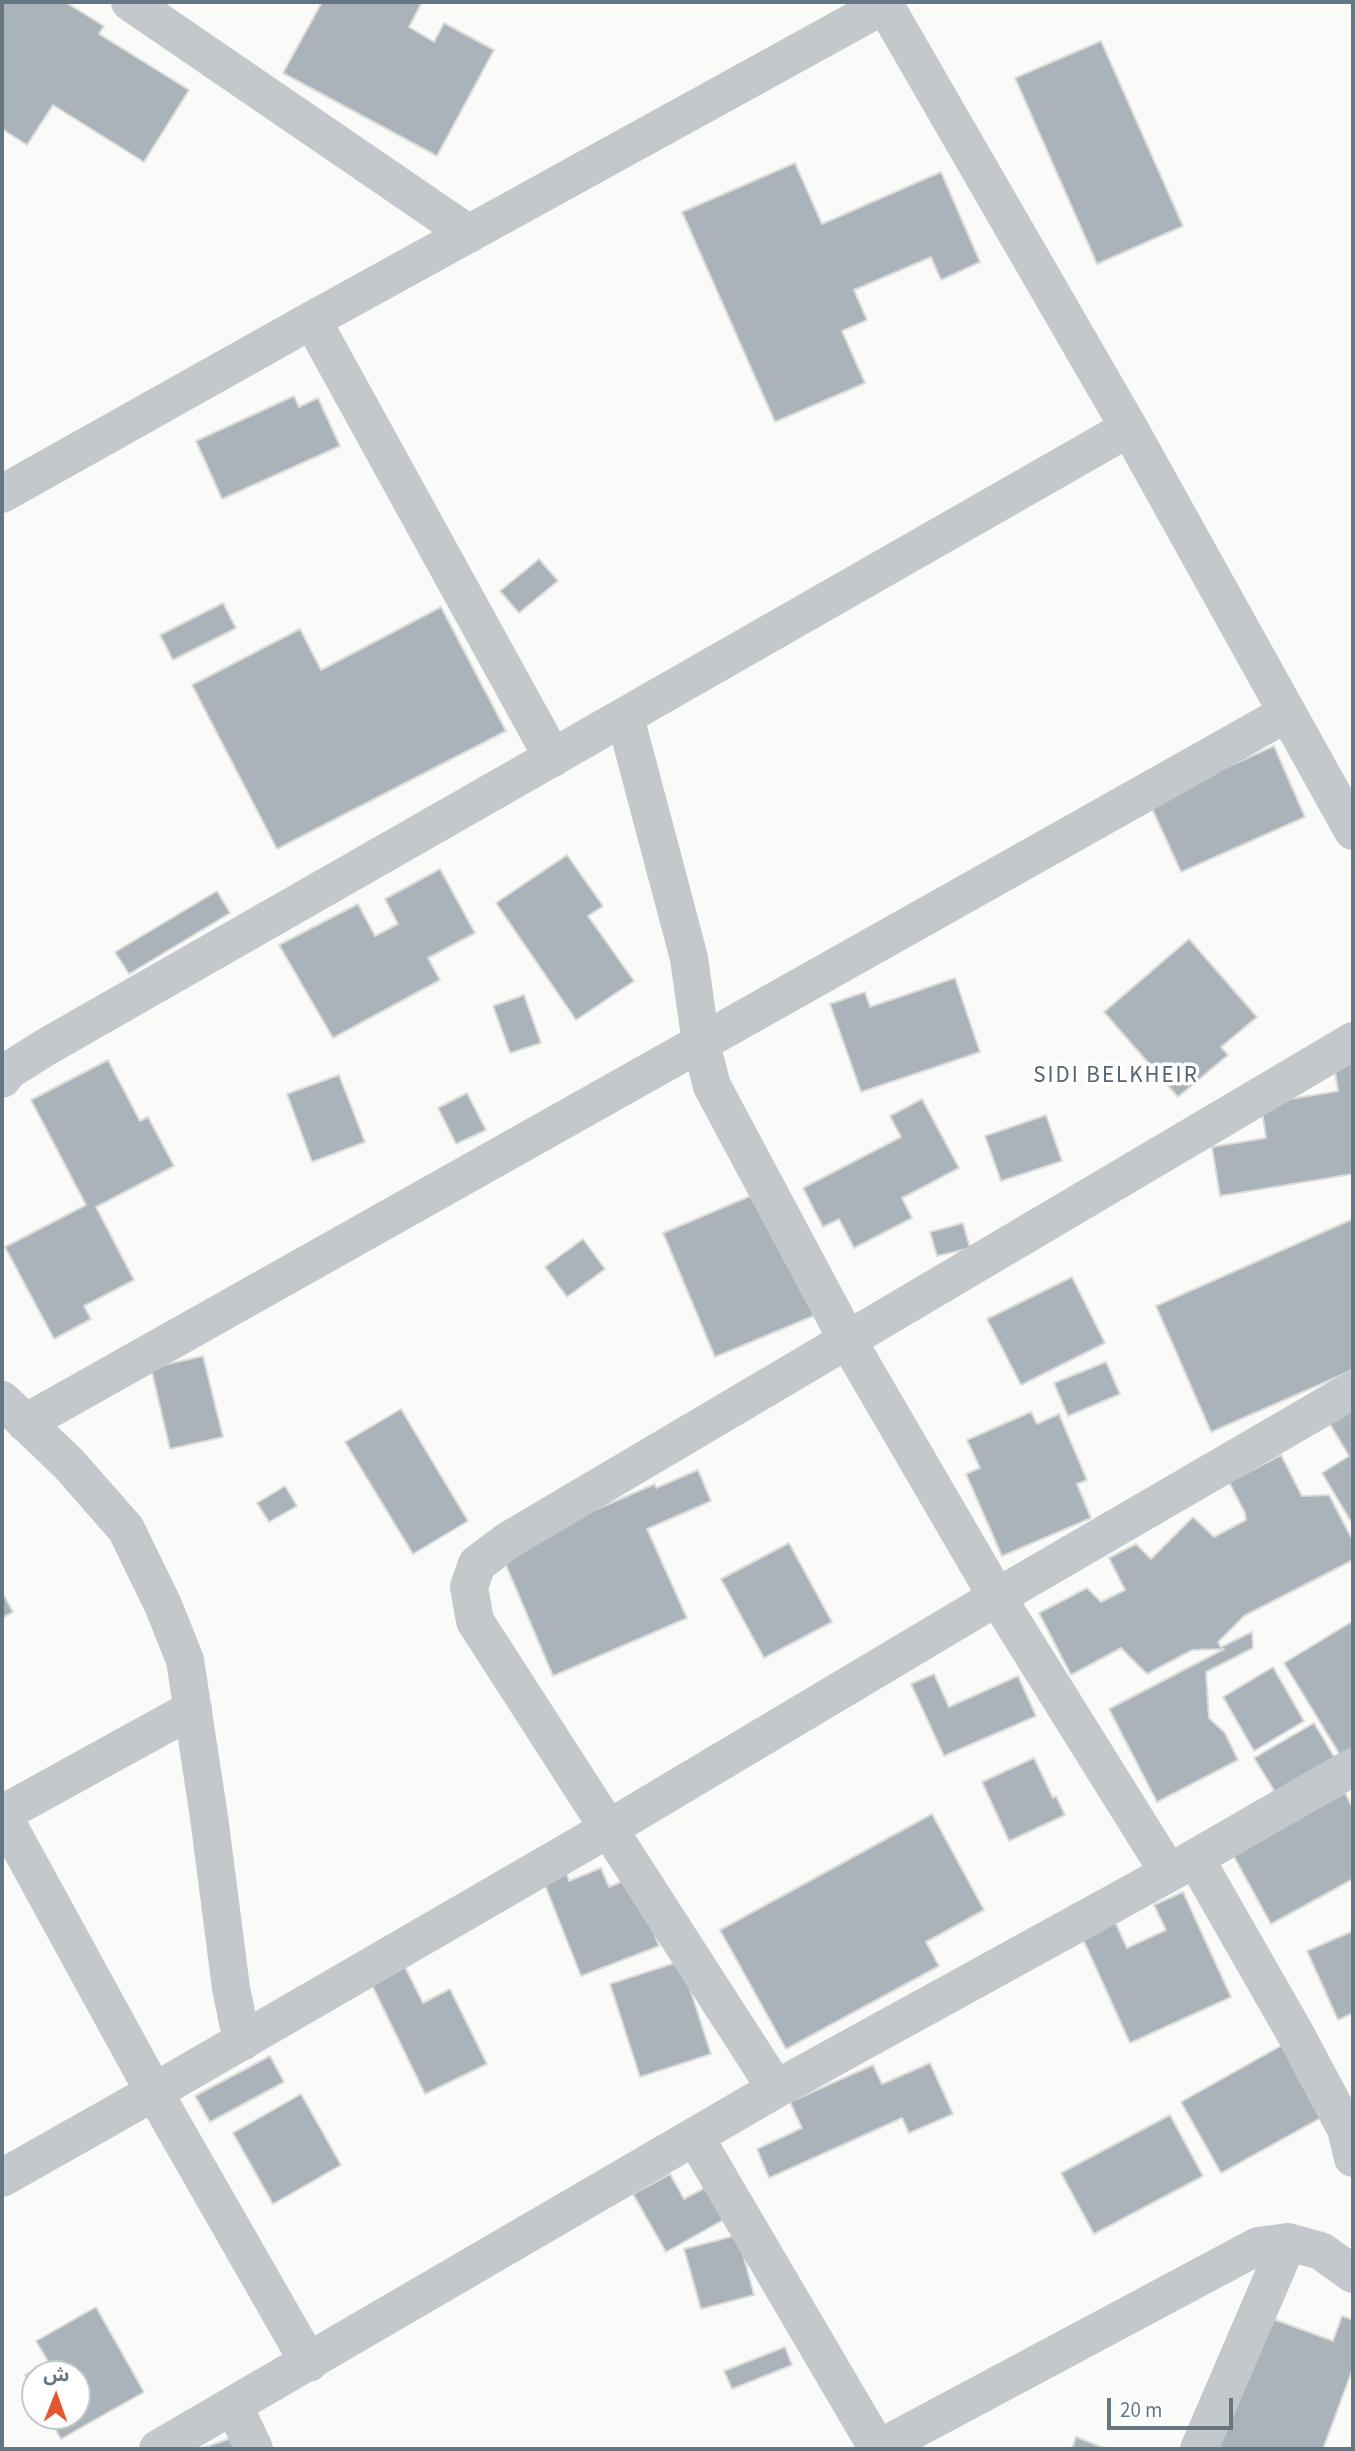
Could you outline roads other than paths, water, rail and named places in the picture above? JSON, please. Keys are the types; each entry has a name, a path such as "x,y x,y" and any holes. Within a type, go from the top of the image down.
{"street":[{"path":"130,2 469,234"},
{"path":"2,494 884,3 1129,428 1353,831"},
{"path":"312,320 553,758"},
{"path":"4,1074 46,1046 1129,428"},
{"path":"242,2042 231,1989 185,1660 163,1605 125,1528 69,1464 14,1411 701,1044 1287,713"},
{"path":"625,717 689,958 701,1044 712,1086 848,1341 997,1597 1295,2033 1346,2129 1353,2158"},
{"path":"776,2089 475,1621 469,1587 477,1564 509,1540 1353,1041"},
{"path":"2,2178 608,1829 997,1597 1353,1390"},
{"path":"193,1709 2,1814 154,2092 309,2363"},
{"path":"158,2449 776,2089 1182,1865 1353,1767"},
{"path":"695,2137 878,2449 1258,2246 1288,2242 1321,2251 1353,2274"},
{"path":"1199,2449 1288,2242"},
{"path":"234,2406 254,2449"}],"district":[{"name":"SIDI BELKHEIR","path":"1116,1077"}]}
